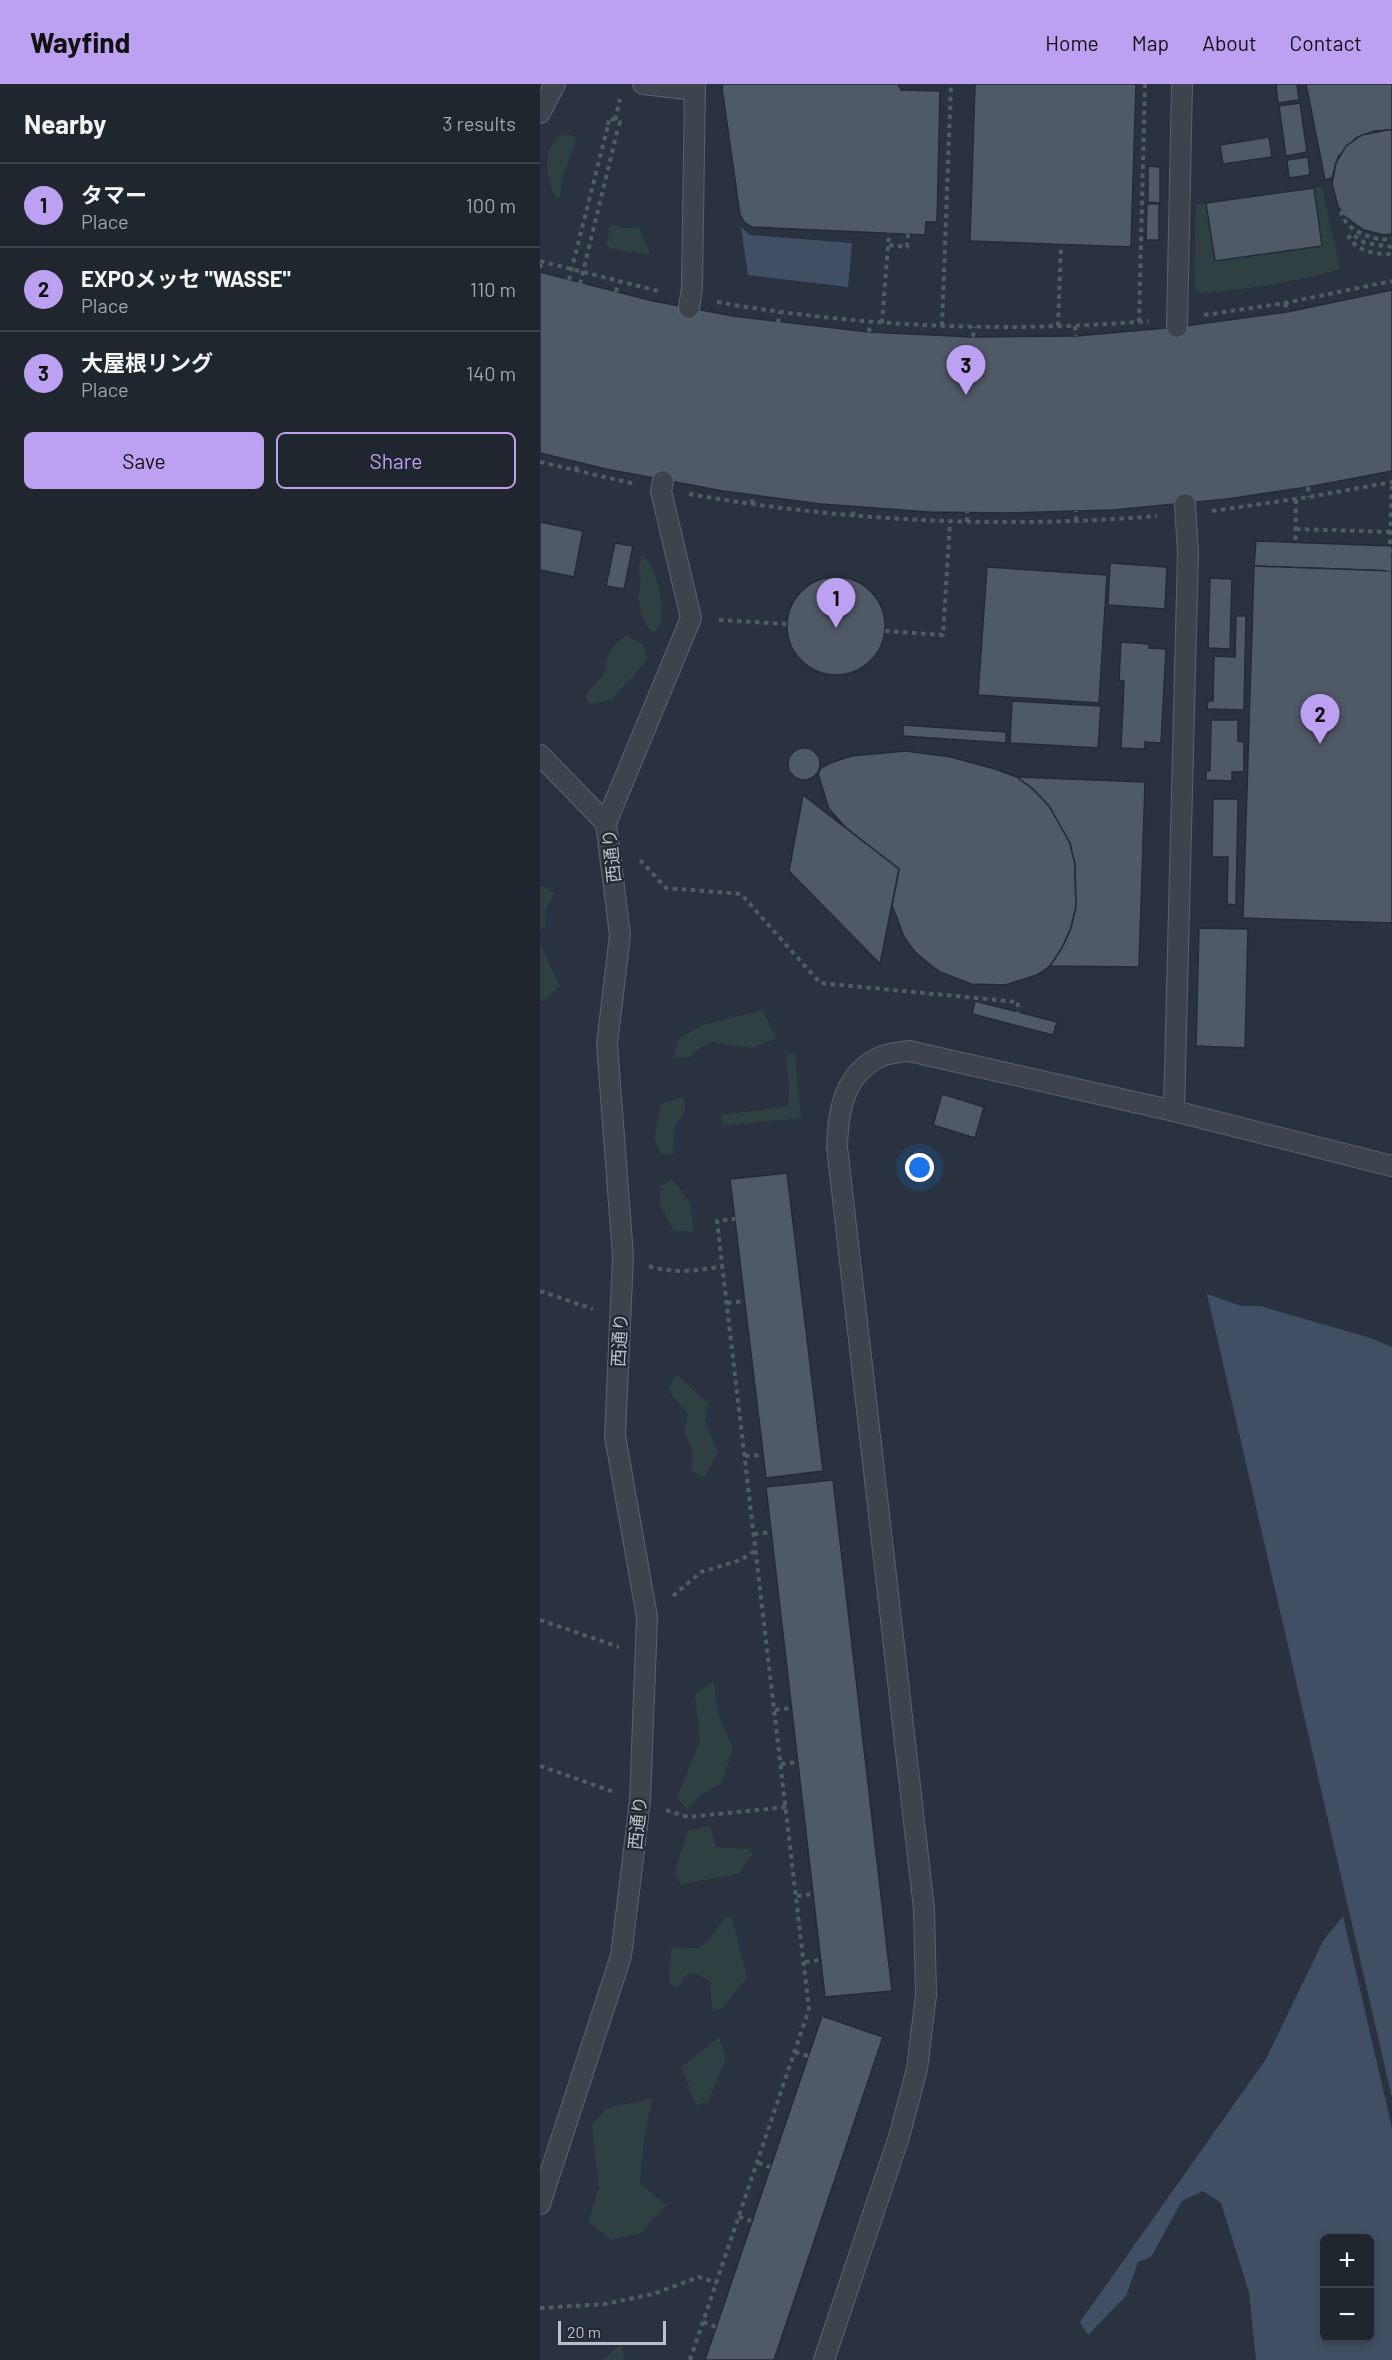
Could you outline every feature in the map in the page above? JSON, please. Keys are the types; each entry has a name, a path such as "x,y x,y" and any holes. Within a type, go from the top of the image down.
{"lane":[{"path":"540,113 555,84"},
{"path":"643,84 695,87 690,303"},
{"path":"1177,323 1182,84"},
{"path":"662,485 691,618"},
{"path":"1174,1111 1188,552 1186,508"},
{"name":"西通り","path":"540,2204 621,1956 640,1801 647,1617 615,1436 623,1256 607,1044 620,935 606,822 691,618"},
{"path":"540,754 606,822"},
{"path":"824,2360 899,2137 917,2069 926,1995 924,1909 837,1147 838,1116 847,1089 862,1069 882,1056 909,1051 1174,1111 1392,1166"}],"path":[{"path":"942,327 951,84"},
{"path":"1138,322 1145,84"},
{"path":"569,280 609,118 620,122 580,284"},
{"path":"1341,211 1342,218 1356,231 1374,239 1392,239"},
{"path":"882,323 889,233"},
{"path":"889,245 907,246 908,234"},
{"path":"1392,247 1365,243 1352,234 1349,237 1356,245 1371,252 1392,254"},
{"path":"1058,327 1061,245"},
{"path":"540,268 541,261 690,303 870,322 942,327 1058,327 1138,322 1177,323 1392,280"},
{"path":"616,292 619,282"},
{"path":"1285,303 1287,312"},
{"path":"778,323 780,312"},
{"path":"869,332 870,322"},
{"path":"1076,326 1076,336"},
{"path":"973,337 974,327"},
{"path":"540,462 576,471 662,485 752,504 853,516 967,522 1076,521 1186,508 1296,499 1392,482 1389,571"},
{"path":"576,471 577,462"},
{"path":"1308,487 1309,497"},
{"path":"752,504 753,496"},
{"path":"1294,567 1296,499"},
{"path":"853,516 854,507"},
{"path":"967,512 967,522"},
{"path":"1076,512 1076,521"},
{"path":"885,631 943,635 950,521"},
{"path":"1296,529 1391,532"},
{"path":"691,618 787,624"},
{"path":"606,822 666,888 741,894 820,983 1018,1002 1017,1019"},
{"path":"697,2360 691,2359 809,2009 717,1221 735,1219"},
{"path":"623,1256 664,1271 722,1266"},
{"path":"540,1290 620,1318"},
{"path":"727,1303 745,1301"},
{"path":"745,1456 763,1455"},
{"path":"754,1534 771,1532"},
{"path":"647,1617 701,1572 741,1560 756,1550"},
{"path":"540,1620 646,1656"},
{"path":"775,1710 792,1708"},
{"path":"781,1764 798,1762"},
{"path":"540,1766 688,1817 787,1807"},
{"path":"797,1896 813,1894"},
{"path":"805,1962 821,1960"},
{"path":"795,2052 808,2056"},
{"path":"758,2163 770,2167"},
{"path":"738,2217 752,2221"},
{"path":"540,2308 605,2304 653,2294 699,2277 717,2283"},
{"path":"703,2322 716,2326"}],"shaded area":[{"path":"564,134 574,136 575,144 562,179 560,197 556,198 548,173 548,154 556,139"},
{"path":"1322,187 1340,269 1253,288 1200,293 1194,287 1196,205"},
{"path":"611,225 625,228 639,227 650,254 610,249 606,243"},
{"path":"642,555 655,574 661,602 661,623 652,634 642,616 638,598 641,582 638,568"},
{"path":"627,635 643,645 647,658 613,699 588,704 586,694 604,674 607,657 615,644"},
{"path":"540,885 554,893 545,911 546,927 540,930"},
{"path":"540,945 560,986 542,1002 540,1000"},
{"path":"763,1010 776,1038 752,1048 709,1042 689,1057 673,1058 678,1039 702,1025"},
{"path":"795,1053 801,1118 723,1126 721,1115 788,1106 786,1055"},
{"path":"684,1097 685,1111 675,1126 673,1154 661,1154 654,1138 661,1104"},
{"path":"672,1179 690,1203 694,1231 674,1231 660,1205 660,1186"},
{"path":"676,1374 709,1403 705,1421 718,1452 704,1478 691,1470 693,1453 684,1431 688,1414 668,1390"},
{"path":"714,1681 717,1710 733,1749 722,1783 702,1794 687,1809 677,1798 700,1740 695,1694"},
{"path":"710,1826 716,1847 748,1849 753,1854 738,1874 681,1884 674,1875 688,1831"},
{"path":"726,1916 732,1918 747,1978 722,2008 712,2011 710,1982 699,1974 689,1973 677,1988 670,1984 669,1962 672,1947 700,1948"},
{"path":"719,2037 726,2058 708,2102 696,2105 681,2067"},
{"path":"652,2099 644,2140 640,2183 666,2205 640,2234 610,2239 588,2222 599,2188 592,2125 607,2108"},
{"path":"622,2343 624,2360 603,2360"}],"water":[{"path":"741,227 750,235 852,243 848,287 748,275"},
{"path":"1207,1294 1241,1306 1260,1306 1367,1337 1392,1347 1392,2098"},
{"path":"1343,1916 1392,2128 1392,2360 1256,2360 1249,2292 1221,2203 1203,2191 1182,2201 1151,2257 1138,2262 1126,2296 1088,2335 1080,2322 1266,2059 1323,1941"}],"building":[{"path":"723,84 898,84 901,90 940,91 937,222 926,222 925,235 752,227 745,223 740,215"},
{"path":"975,84 1136,84 1131,247 970,241"},
{"path":"1276,84 1297,84 1299,100 1278,103"},
{"path":"1306,84 1392,84 1392,130 1374,131 1356,138 1338,157 1332,178 1325,180"},
{"path":"1300,103 1307,152 1286,156 1279,106"},
{"path":"1392,130 1392,234 1384,235 1364,230 1344,216 1338,206 1332,184 1336,163 1346,146 1362,135"},
{"path":"1269,137 1272,157 1223,164 1220,145"},
{"path":"1308,157 1310,175 1289,178 1287,160"},
{"path":"1148,166 1160,167 1160,203 1148,202"},
{"path":"1314,188 1322,246 1215,261 1206,203"},
{"path":"1147,204 1159,204 1159,240 1146,240"},
{"path":"540,272 653,301 733,316 869,332 973,337 1076,336 1177,327 1287,312 1392,290 1392,471 1227,499 1113,510 1004,513 929,512 821,504 723,491 606,469 540,453"},
{"path":"540,522 583,531 574,577 540,570"},
{"path":"1256,541 1392,546 1392,571 1254,566"},
{"path":"615,543 633,546 624,589 606,586"},
{"path":"1110,563 1167,567 1165,609 1108,605"},
{"path":"1254,566 1392,571 1392,923 1243,918"},
{"path":"987,567 1107,575 1099,703 978,695"},
{"path":"836,577 855,581 871,591 881,607 885,626 881,645 871,661 855,671 836,675 817,671 801,661 791,645 787,626 791,607 801,591 817,581"},
{"path":"1210,578 1232,579 1230,649 1208,648"},
{"path":"1236,616 1246,616 1244,710 1207,709 1208,701 1213,701 1214,656 1235,657"},
{"path":"1121,642 1149,644 1149,648 1166,649 1161,743 1145,742 1145,749 1121,748 1124,681 1119,681"},
{"path":"1012,701 1101,706 1098,748 1010,743"},
{"path":"1211,720 1238,720 1238,741 1244,742 1244,772 1232,772 1232,781 1206,780 1206,771 1210,771"},
{"path":"903,725 1006,732 1006,743 903,736"},
{"path":"804,748 816,752 820,764 816,776 804,780 792,776 788,764 792,752"},
{"path":"906,751 951,757 1017,777 1049,806 1061,824 1070,843 1075,864 1076,907 1071,928 1062,948 1050,966 1037,975 1005,985 971,984 940,972 927,962 914,951 904,937 892,905 899,869 846,828 829,809 818,774 821,768 851,756"},
{"path":"1017,777 1145,782 1139,967 1050,966 1071,928 1076,907 1075,864 1070,843 1049,806"},
{"path":"803,795 899,869 880,964 789,871"},
{"path":"1213,799 1238,799 1236,905 1227,904 1228,857 1212,857"},
{"path":"1199,928 1248,929 1245,1048 1196,1046"},
{"path":"975,1001 1057,1022 1053,1035 972,1014"},
{"path":"942,1094 984,1107 975,1138 933,1125"},
{"path":"787,1173 823,1471 766,1478 730,1179"},
{"path":"833,1480 892,1991 825,1997 766,1487"},
{"path":"822,2016 883,2037 774,2360 705,2360"}],"place":[{"name":"大屋根リング","path":"966,395"},
{"name":"タマー","path":"836,628"},
{"name":"EXPOメッセ \"WASSE\"","path":"1320,744"}]}
